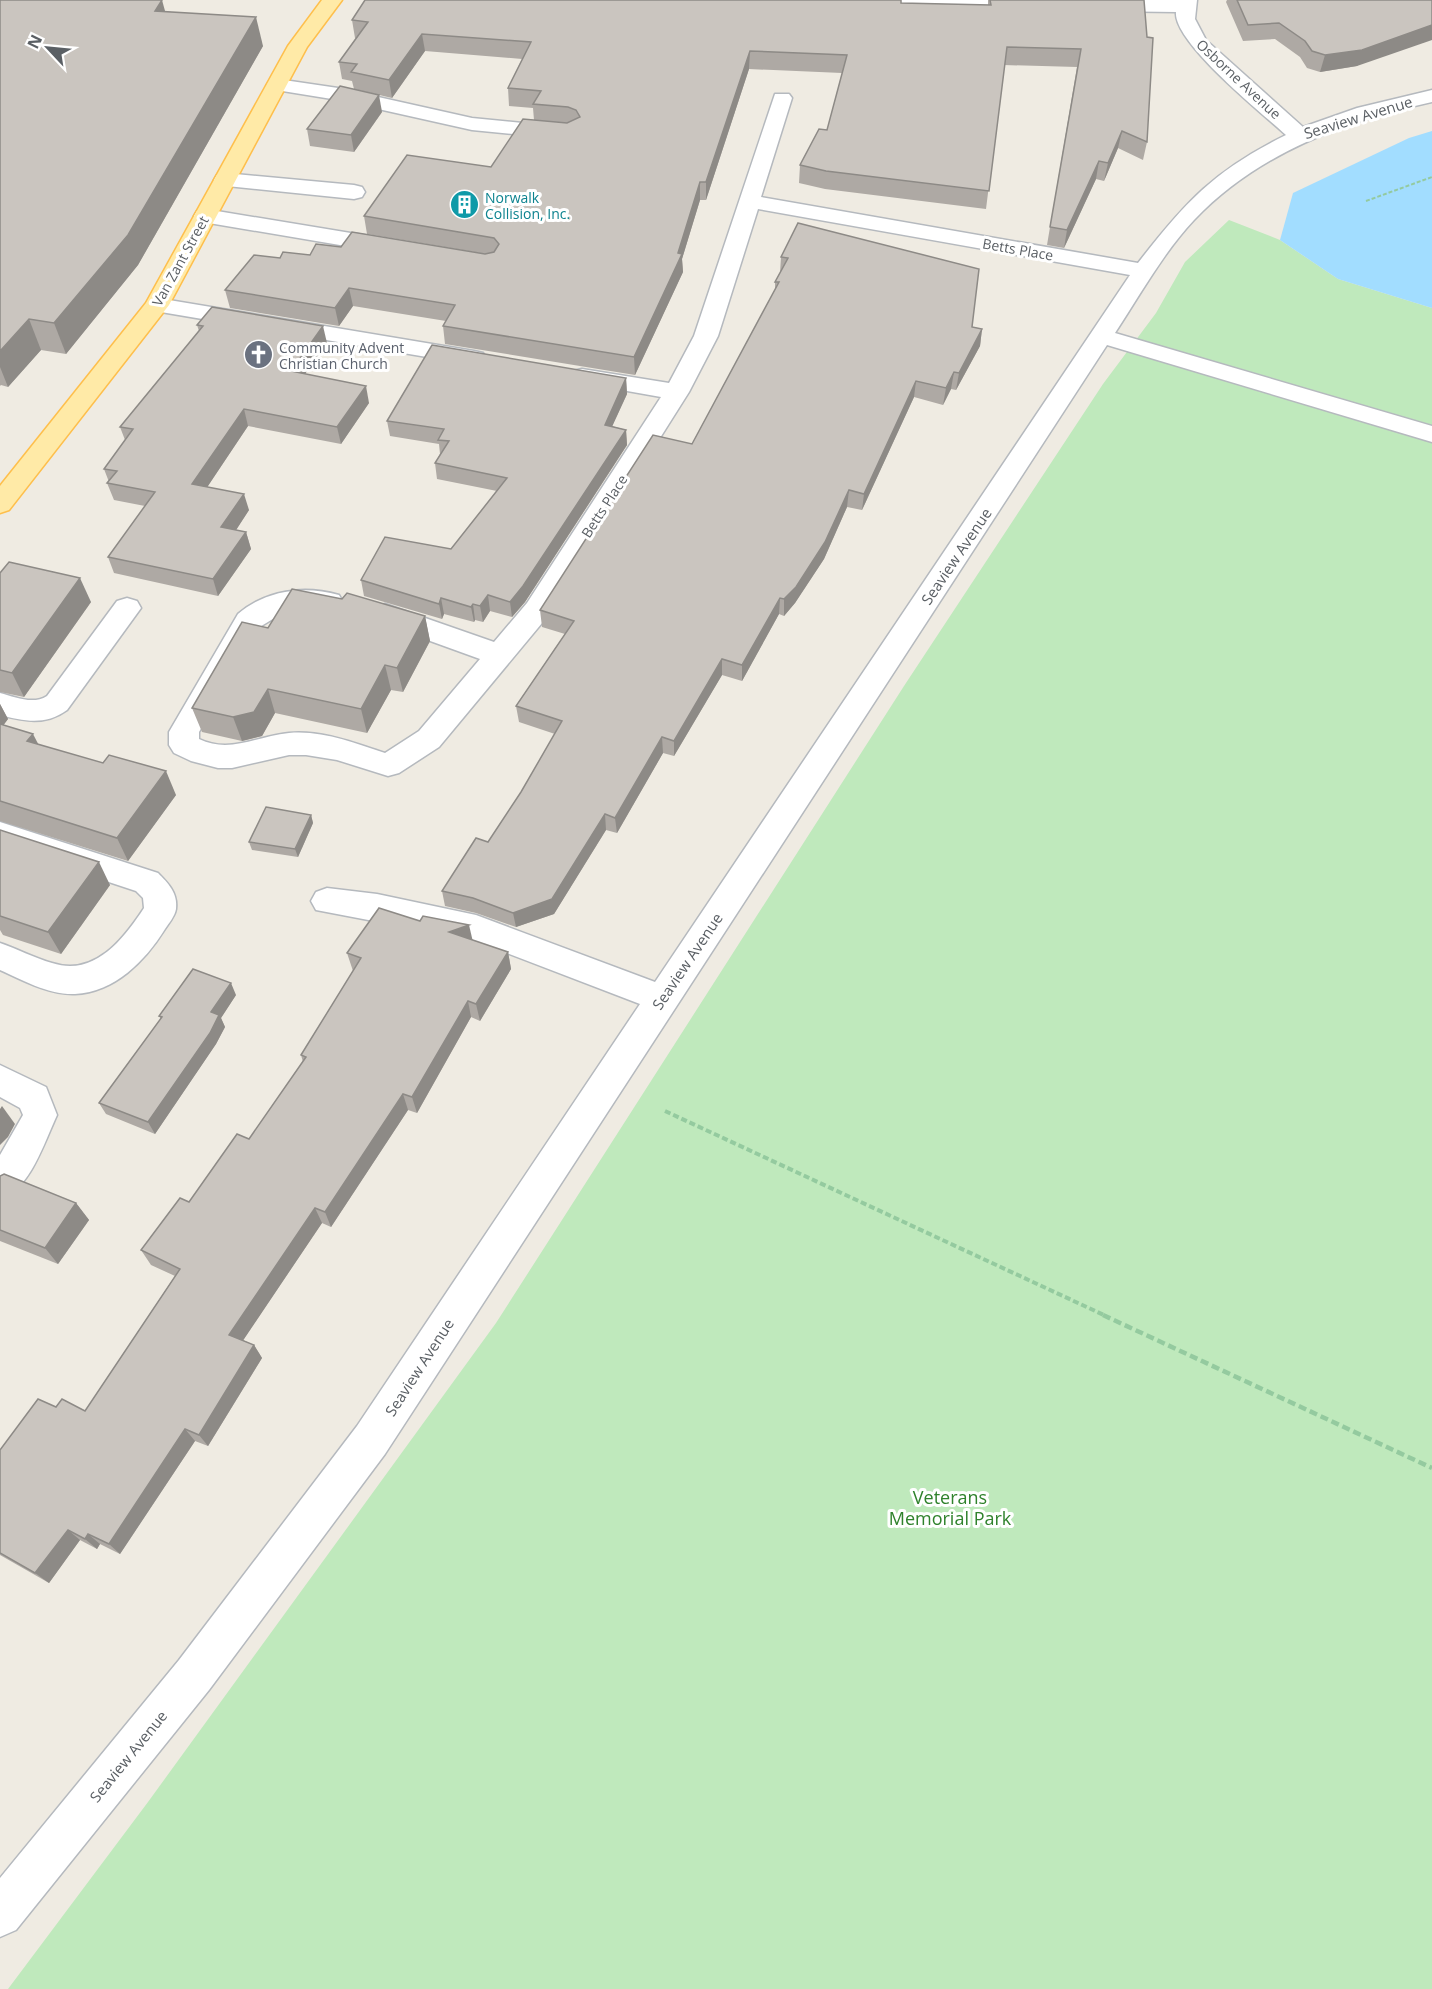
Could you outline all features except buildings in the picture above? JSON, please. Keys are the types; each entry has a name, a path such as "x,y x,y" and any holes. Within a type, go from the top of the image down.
{"main road":[{"name":"Van Zant Street","path":"0,504 157,305 298,46 332,0"}],"street":[{"path":"872,4 954,2 1046,5"},
{"name":"Osborne Avenue","path":"1081,5 1185,3 1185,19 1198,43 1299,135"},
{"path":"277,85 338,94 472,124 569,133"},
{"name":"Seaview Avenue","path":"0,1914 194,1675 371,1440 1144,271 1186,216 1231,176 1299,135 1383,106 1432,96"},
{"name":"Betts Place","path":"499,655 441,632 358,606 310,600 281,601 261,608 248,621 184,732 184,745 202,756 225,758 305,744 388,765 429,739 537,610 677,392 706,336 782,98"},
{"path":"225,180 354,192"},
{"name":"Betts Place","path":"749,201 1144,271"},
{"path":"205,216 411,250"},
{"path":"157,305 500,362"},
{"path":"1101,336 1432,434"},
{"path":"559,372 677,392"},
{"path":"0,704 32,712 48,711 57,703 127,608"},
{"path":"0,834 147,882 159,894 160,910 123,958 100,975 73,981 56,978 0,956"},
{"path":"327,901 377,907 476,928 663,999"},
{"path":"0,1080 34,1098 40,1115 21,1154 0,1184"}],"path":[{"path":"1366,201 1432,177"},
{"path":"665,1112 1432,1468"}],"green space":[{"name":"Veterans Memorial Park","path":"1229,220 1280,240 1338,279 1432,308 1432,1989 8,1989 148,1802 496,1323 904,686 1103,384 1156,313 1185,262"}],"water":[{"path":"1432,131 1432,308 1338,279 1280,240 1293,193 1409,138"}],"place":[{"name":"Norwalk Collision, Inc.","path":"464,205"},
{"name":"Community Advent Christian Church","path":"258,355"}]}
